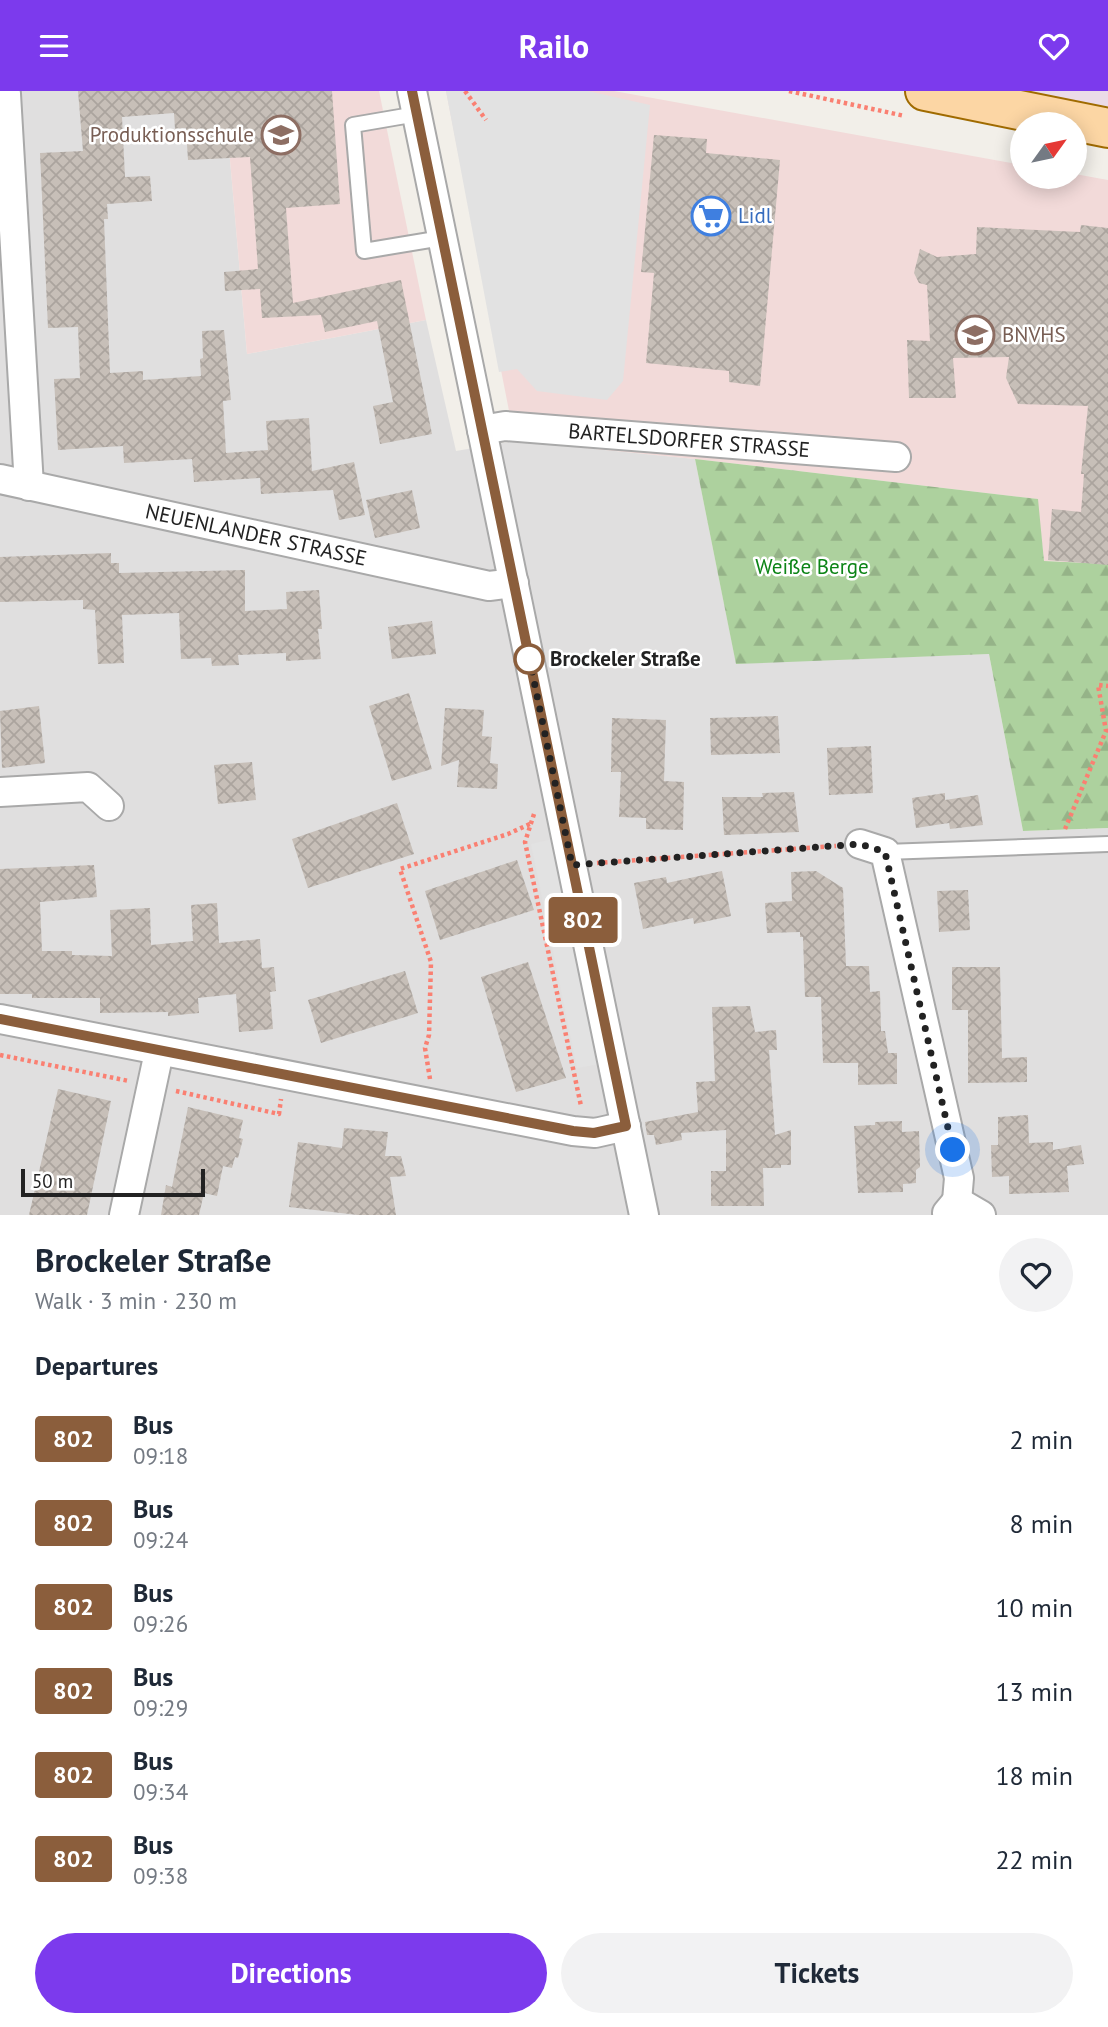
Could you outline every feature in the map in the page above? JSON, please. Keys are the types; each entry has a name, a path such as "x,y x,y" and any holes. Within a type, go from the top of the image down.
{"main road":[{"path":"925,91 1108,128"}],"street":[{"path":"6,94 29,486"},
{"path":"414,103 644,1215"},
{"name":"BARTELSDORFER STRASSE","path":"482,430 505,426 897,457"},
{"name":"NEUENLANDER STRASSE","path":"0,479 489,586 514,583"},
{"path":"0,792 88,787 109,806"},
{"path":"873,848 959,1178 951,1208 981,1215"},
{"path":"0,1019 573,1131 594,1133 626,1126"},
{"path":"124,1215 159,1052"}],"lane":[{"path":"414,103 353,125 364,251 442,239"},
{"path":"873,848 1108,844"}],"path":[{"path":"465,91 486,120"},
{"path":"1058,846 1106,731 1098,685 1108,686"},
{"path":"427,1104 430,1081 425,1048 429,1035 430,961 400,870 508,834 532,823"},
{"path":"572,865 873,848"}],"shaded area":[{"path":"0,91 224,91 247,354 426,320 456,451 515,441 695,459 736,663 989,654 1023,831 1108,828 1108,1215 0,1215"},
{"path":"224,91 379,91 426,320 247,354"},
{"path":"446,91 614,91 1010,163 1010,189 1087,189 1087,176 1108,180 1108,564 1044,561 1037,499 515,441"},
{"path":"446,91 588,91 650,105 623,381 607,400 537,391 517,369 499,372"},
{"path":"1025,91 1108,91 1108,108"},
{"path":"553,839 600,1064 577,1068 531,844"}],"green space":[{"name":"Weiße Berge","path":"695,459 1038,499 1044,561 1108,564 1108,828 1023,831 989,654 736,664"}],"building":[{"path":"78,91 332,91 340,204 286,208 293,303 401,280 432,434 380,444 373,406 393,402 377,321 325,332 321,315 262,318 260,289 225,291 224,272 258,269 250,157 188,160 186,128 175,129 174,113 122,117 125,177 150,176 152,201 107,204 108,219 104,219 110,373 143,371 143,380 201,376 202,331 224,330 231,400 223,401 226,453 268,450 266,421 309,418 312,471 354,462 365,515 339,520 333,490 261,494 260,478 194,482 192,459 124,463 123,446 58,450 54,379 80,378 78,327 48,328 40,153 83,151"},
{"name":"Lidl","path":"654,135 707,139 706,153 780,160 760,386 729,382 729,371 646,363 654,273 641,272"},
{"path":"1081,225 1108,228 1108,565 1048,560 1052,509 1081,512 1084,474 1081,474 1088,406 1018,404 1006,378 1009,357 953,358 956,398 909,398 907,340 930,341 927,285 919,283 914,273 920,249 937,257 976,254 977,227 1080,232"},
{"path":"412,490 420,528 375,538 366,500"},
{"path":"111,553 111,563 119,563 119,573 245,570 245,611 287,609 286,592 319,590 322,629 318,629 321,659 286,661 286,653 238,655 239,665 212,666 211,658 181,659 179,613 122,615 124,663 98,664 95,610 83,609 83,600 0,602 0,557"},
{"path":"432,621 436,654 392,659 388,627"},
{"path":"409,693 432,769 392,781 369,706"},
{"path":"39,706 45,763 2,768 0,711"},
{"path":"445,708 484,710 482,736 492,737 490,763 498,764 497,789 457,787 459,760 441,766"},
{"path":"778,716 780,753 711,755 710,718"},
{"path":"612,718 666,720 664,781 684,782 683,830 646,829 646,818 619,817 621,772 611,772"},
{"path":"871,746 873,793 829,795 827,748"},
{"path":"252,762 256,800 218,804 214,765"},
{"path":"794,792 799,832 724,835 722,797 763,797 762,793"},
{"path":"945,793 945,800 978,795 983,825 950,829 949,823 916,828 912,798"},
{"path":"397,803 414,854 308,888 292,839"},
{"path":"517,860 534,910 440,940 425,891"},
{"path":"94,865 97,897 40,902 42,951 72,951 72,955 112,956 110,910 150,908 151,945 193,941 191,905 217,903 219,943 260,939 262,968 274,967 276,991 270,992 273,1029 239,1032 236,994 198,998 199,1013 168,1016 168,1012 100,1013 100,998 32,998 32,994 0,994 0,869"},
{"path":"722,871 731,916 694,924 693,918 643,929 634,883 666,877 667,883"},
{"path":"816,871 843,888 846,966 869,966 870,992 880,991 881,1031 885,1031 888,1053 897,1053 897,1084 858,1085 858,1063 823,1063 821,997 805,997 803,937 800,937 800,932 767,933 765,903 792,901 791,872"},
{"path":"968,890 970,930 939,932 937,891"},
{"path":"528,962 566,1078 516,1092 481,977"},
{"path":"952,967 1000,967 1002,1058 1027,1057 1027,1082 968,1083 968,1010 952,1010"},
{"path":"405,971 418,1013 321,1043 308,1000"},
{"path":"750,1006 755,1032 776,1030 777,1050 769,1050 775,1135 791,1130 791,1165 763,1168 764,1206 711,1206 711,1171 726,1171 726,1130 681,1133 682,1140 656,1145 654,1135 647,1135 645,1122 698,1112 696,1082 715,1081 712,1007"},
{"path":"58,1089 111,1101 87,1215 29,1215"},
{"path":"188,1107 243,1120 239,1138 243,1139 232,1168 223,1166 217,1196 204,1193 199,1215 161,1215 166,1185 172,1187"},
{"path":"1028,1115 1029,1143 1053,1142 1053,1150 1081,1145 1084,1164 1067,1166 1069,1192 1009,1194 1009,1176 992,1177 991,1145 998,1145 998,1117"},
{"path":"902,1121 902,1132 919,1131 920,1167 916,1170 916,1183 903,1184 903,1192 858,1193 854,1126"},
{"path":"344,1128 388,1132 385,1156 401,1156 406,1176 390,1177 396,1215 358,1215 289,1207 298,1142 342,1148"}],"bus line":[{"name":"802","path":"0,1019 573,1131 594,1133 626,1126 412,91"}],"place":[{"name":"Produktionsschule","path":"281,135"},
{"name":"Lidl","path":"711,216"},
{"name":"BNVHS","path":"975,335"},
{"name":"Brockeler Straße","path":"529,659"}],"route":[{"path":"529,659 527,647 572,865 860,844 885,852 953,1150"}]}
